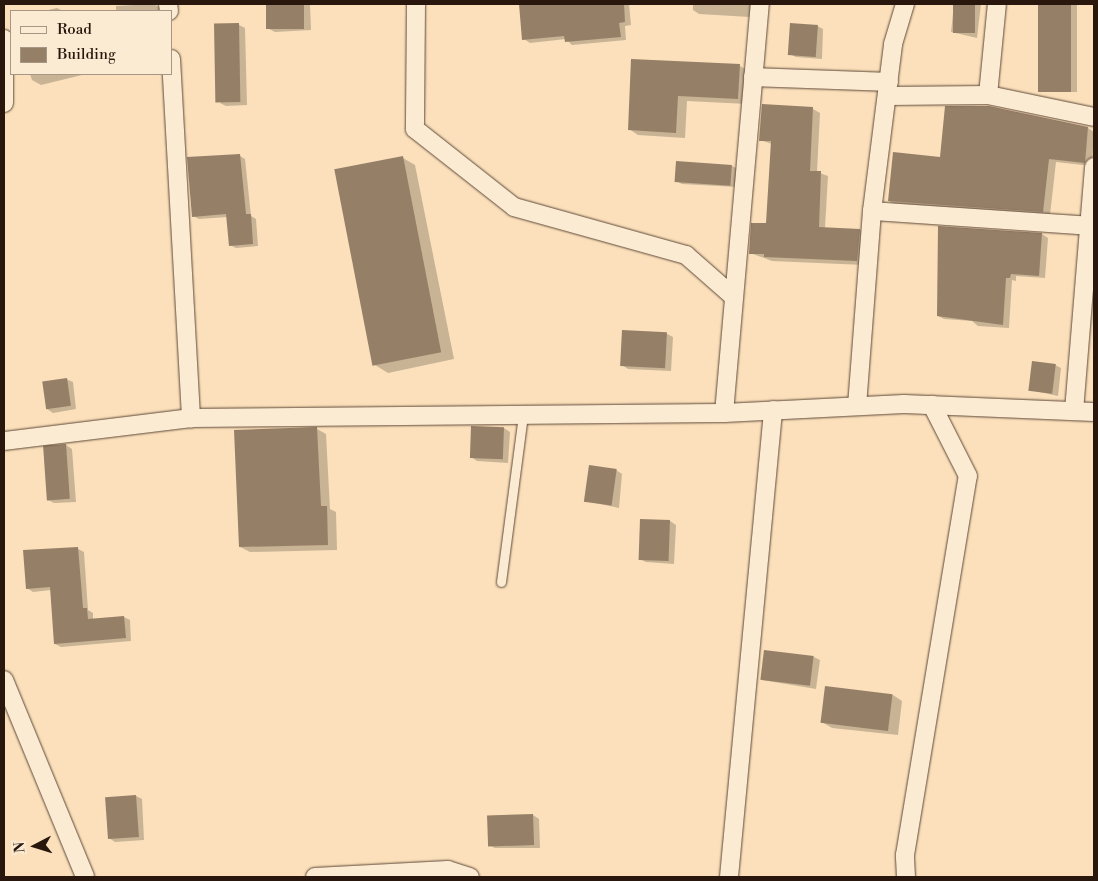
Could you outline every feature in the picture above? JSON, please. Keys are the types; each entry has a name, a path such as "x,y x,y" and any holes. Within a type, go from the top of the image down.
{"street":[{"path":"416,4 415,129 514,207 686,255 734,297"},
{"path":"724,413 760,4"},
{"path":"857,406 872,211 893,44 905,4"},
{"path":"988,95 997,4"},
{"path":"4,39 4,103"},
{"path":"172,75 191,418"},
{"path":"754,78 988,95 1094,117"},
{"path":"1074,411 1088,318 1094,166"},
{"path":"872,211 1091,225"},
{"path":"4,441 191,418 724,413 857,406 932,405 1094,412"},
{"path":"906,877 905,855 968,476 932,405"},
{"path":"729,877 773,410"},
{"path":"4,680 85,877"},
{"path":"315,877 448,870 470,877"}],"lane":[{"path":"502,582 523,414"}],"building":[{"path":"266,4 304,4 304,29 266,29"},
{"path":"519,4 624,4 625,22 619,23 621,37 565,42 564,36 522,40"},
{"path":"953,4 975,4 975,33 953,33"},
{"path":"1038,4 1071,4 1071,92 1038,92"},
{"path":"214,23 239,23 240,102 215,102"},
{"path":"790,23 818,25 816,57 788,55"},
{"path":"631,59 740,64 738,99 678,96 676,133 628,130"},
{"path":"762,104 813,107 810,171 821,171 819,227 860,229 857,261 764,257 764,254 749,254 751,223 766,223 771,141 759,141"},
{"path":"945,106 989,106 1088,127 1085,163 1049,159 1043,212 888,201 893,152 940,157"},
{"path":"240,154 246,214 251,214 253,244 229,246 226,214 192,217 187,157"},
{"path":"403,156 441,352 372,366 334,169"},
{"path":"676,161 732,165 730,186 675,182"},
{"path":"938,226 1042,233 1039,276 1011,274 1010,278 1006,278 1003,325 937,316"},
{"path":"622,330 667,332 665,368 620,366"},
{"path":"1032,361 1056,364 1052,394 1028,391"},
{"path":"67,378 71,406 46,409 42,381"},
{"path":"471,426 504,427 503,459 470,458"},
{"path":"317,427 321,506 327,506 328,545 239,547 234,430"},
{"path":"66,444 70,499 47,500 43,446"},
{"path":"589,465 617,469 612,506 584,502"},
{"path":"640,519 670,520 669,561 639,560"},
{"path":"78,547 83,608 87,608 88,619 124,616 126,638 54,644 50,587 26,589 23,550"},
{"path":"764,650 814,656 810,686 760,680"},
{"path":"825,686 892,694 888,731 820,723"},
{"path":"136,795 139,837 108,839 105,797"},
{"path":"533,814 534,845 488,847 487,816"}]}
